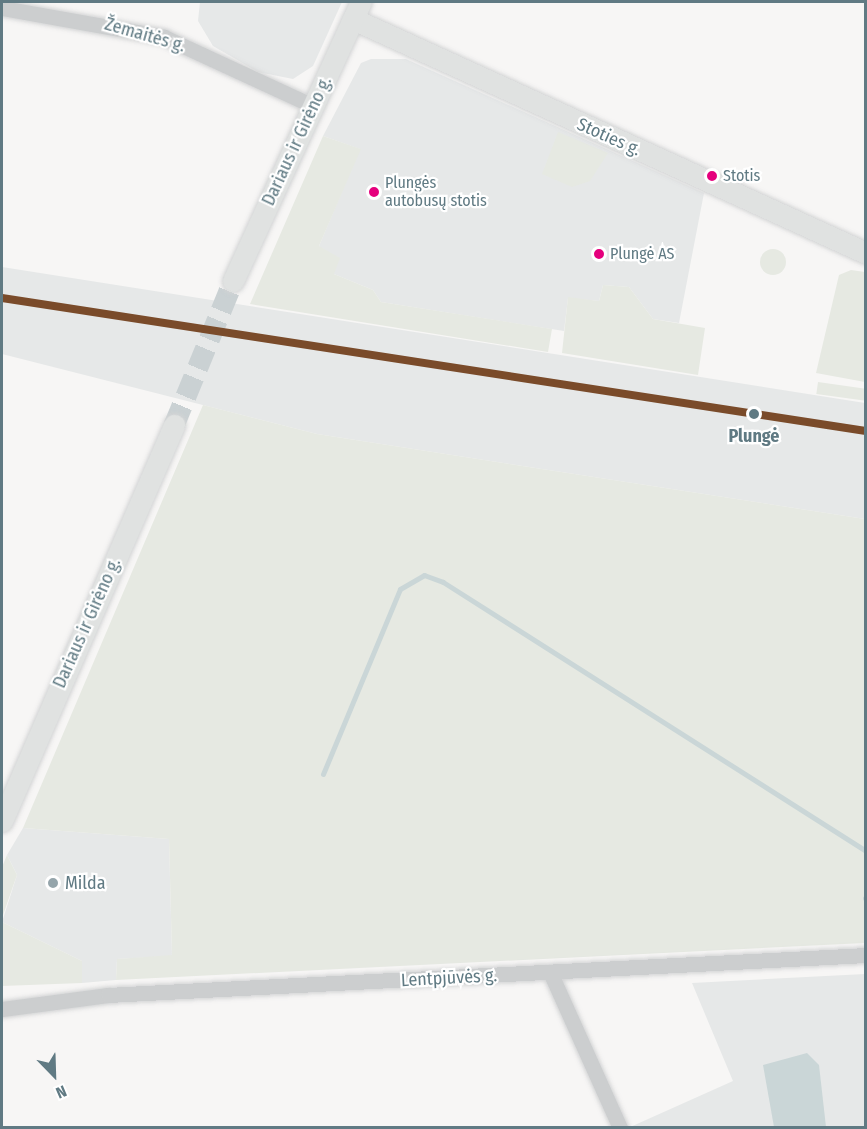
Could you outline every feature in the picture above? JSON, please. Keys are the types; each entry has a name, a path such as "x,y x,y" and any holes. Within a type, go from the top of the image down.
{"main road":[{"name":"Dariaus ir Girėno g.","path":"233,281 357,10"},
{"name":"Stoties g.","path":"357,10 866,253"},
{"name":"Dariaus ir Girėno g.","path":"2,821 174,425"}],"street":[{"name":"Žemaitės g.","path":"2,8 164,37 313,106"},
{"name":"Lentpjūvės g.","path":"2,1009 33,1002 866,955"},
{"path":"550,972 620,1128"},
{"name":"Lentpjūvės g.","path":"2,997 33,1002"}],"shaded area":[{"path":"200,2 342,2 313,66 293,79 258,72 213,46 198,21"},
{"path":"371,59 406,59 704,193 679,323 653,319 629,287 603,285 599,301 568,298 564,331 381,302 373,290 334,274 319,246 360,149 323,136 361,63"},
{"path":"558,132 608,153 590,181 572,187 542,174"},
{"path":"323,136 361,149 319,246 340,258 334,274 373,290 381,302 552,329 548,352 250,304"},
{"path":"773,249 782,253 786,262 782,271 773,275 764,271 760,262 764,253"},
{"path":"2,267 865,403 865,519 317,434 2,354"},
{"path":"851,270 865,272 865,382 816,373 839,275"},
{"path":"603,285 629,287 653,319 705,328 698,375 562,353 568,297 599,301"},
{"path":"818,382 866,389 864,401 816,394"},
{"path":"203,405 317,434 865,519 865,943 116,980 117,959 172,955 169,839 23,828"},
{"path":"23,828 169,839 172,956 117,959 116,980 82,983 82,961 2,922 17,875 7,855"},
{"path":"7,855 17,875 2,918 2,867"},
{"path":"2,922 82,961 82,983 2,986"},
{"path":"865,974 865,1127 628,1128 733,1081 692,983"},
{"path":"807,1053 819,1065 826,1127 774,1127 763,1065"}],"waterway":[{"path":"323,774 400,589 424,575 443,582 866,851"}],"tunnel":[{"path":"174,425 233,281"}],"transit line":[{"path":"2,298 866,431"}],"place":[{"name":"Stotis","path":"712,176"},
{"name":"Plungės autobusų stotis","path":"374,192"},
{"name":"Plungė AS","path":"599,254"},
{"name":"Plungė","path":"754,414"},
{"name":"Milda","path":"53,883"}]}
